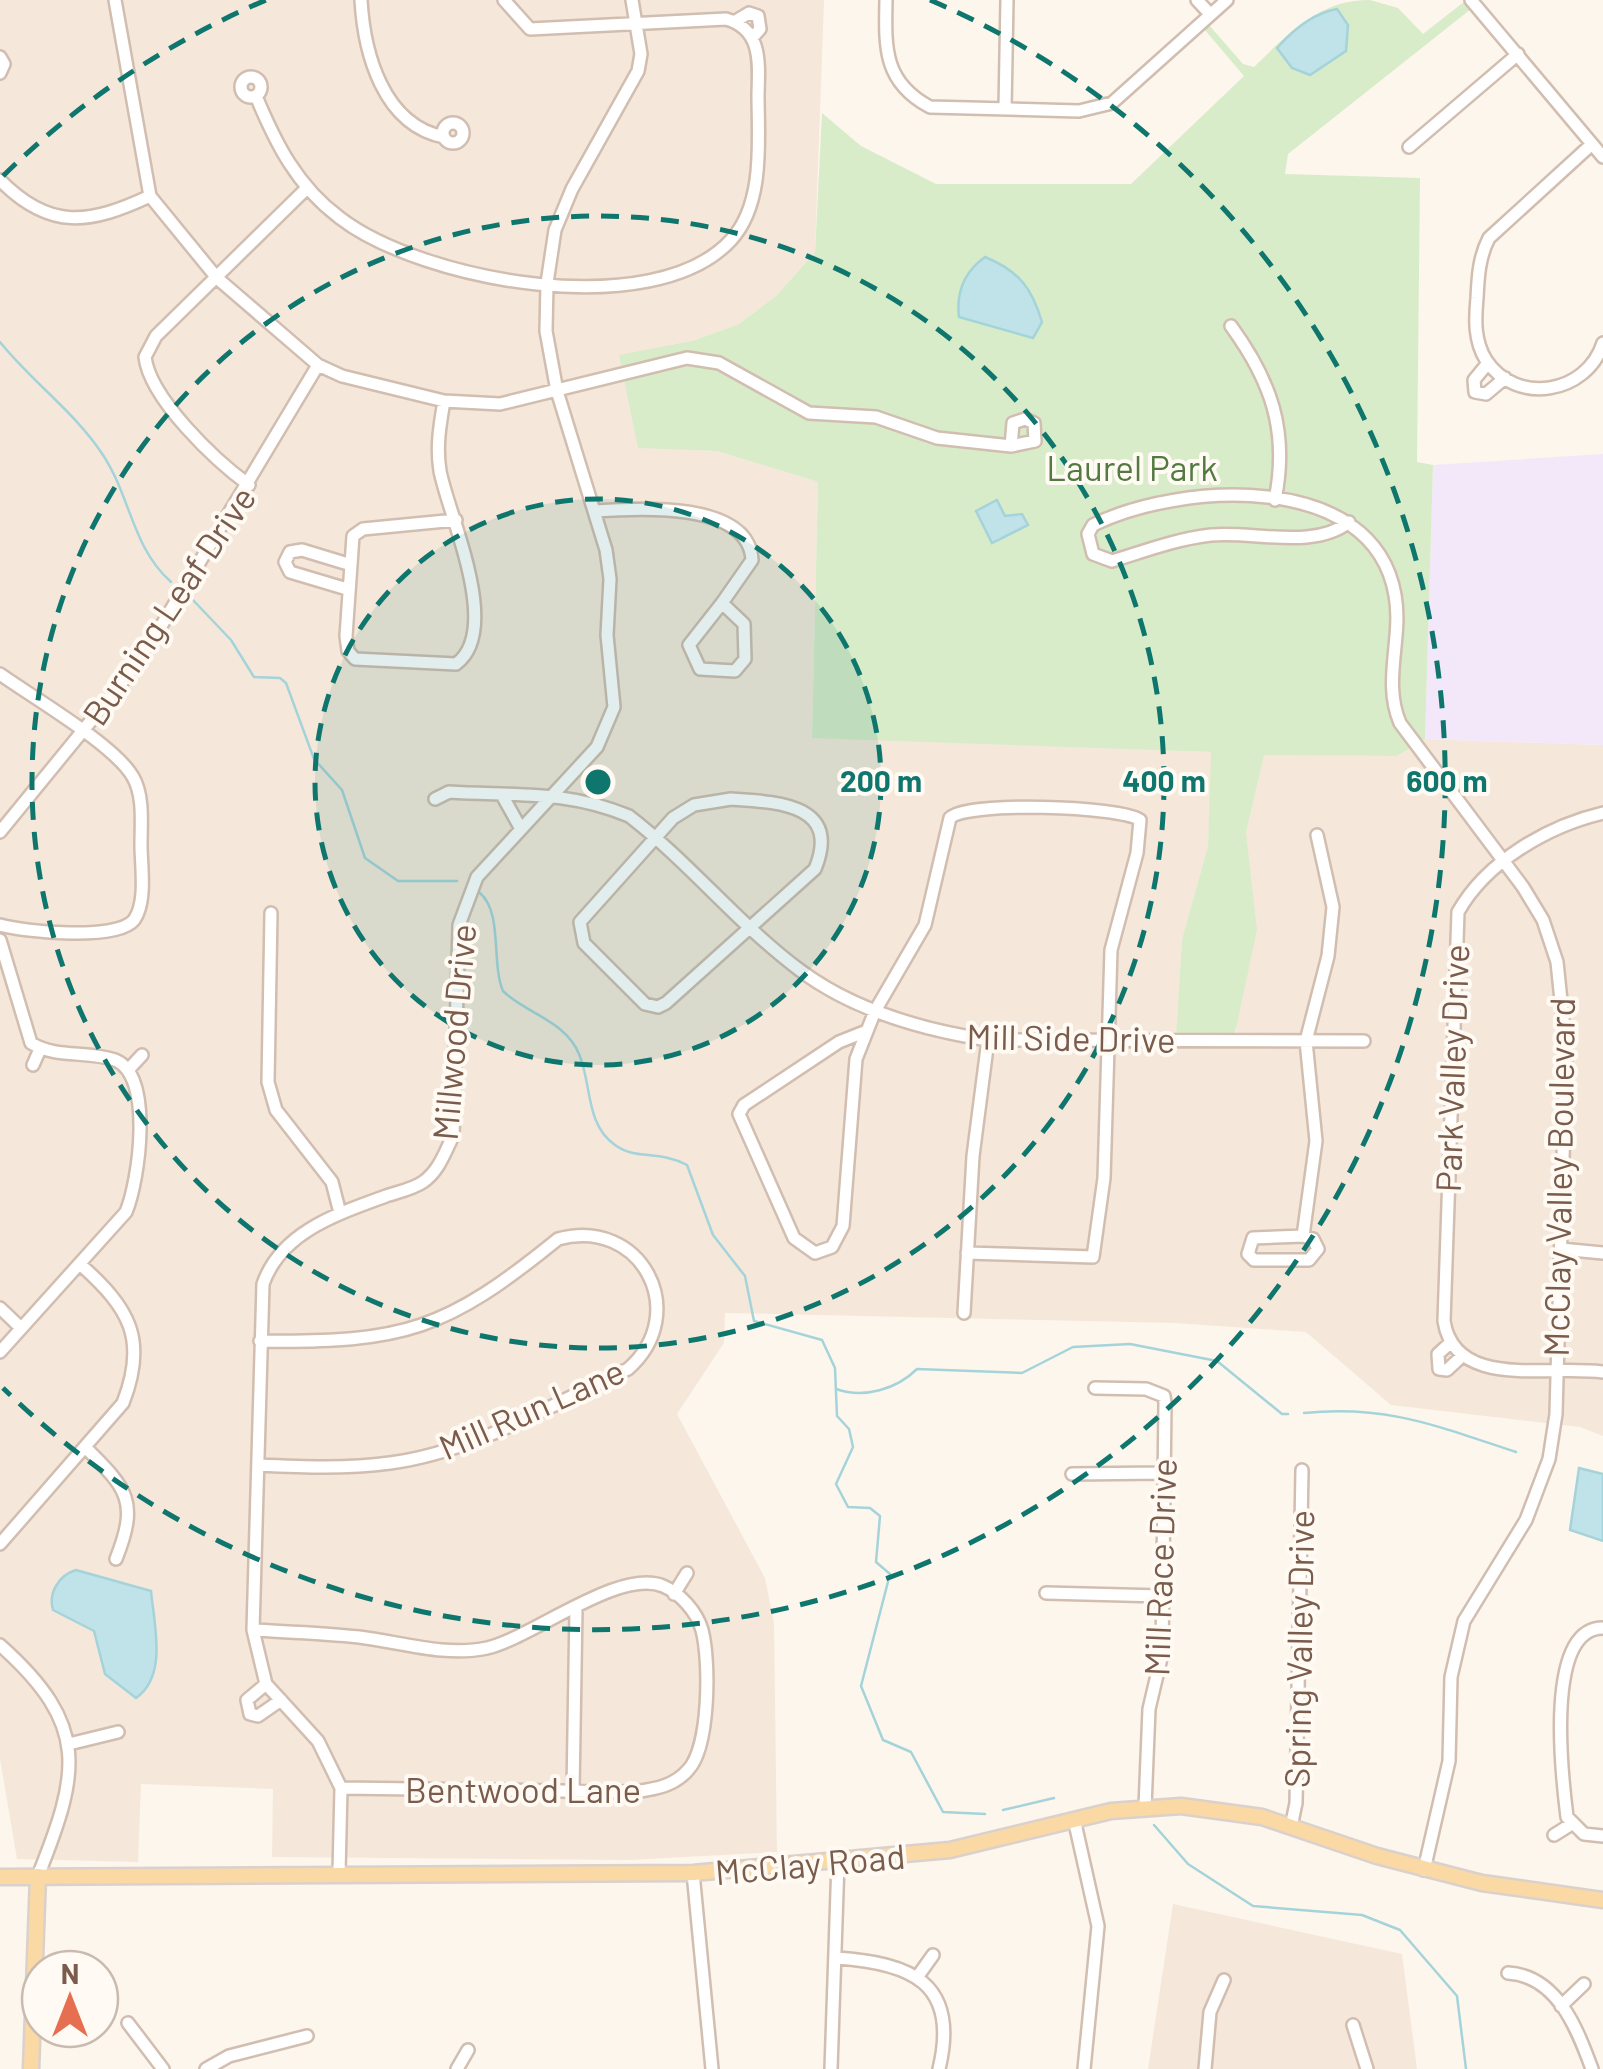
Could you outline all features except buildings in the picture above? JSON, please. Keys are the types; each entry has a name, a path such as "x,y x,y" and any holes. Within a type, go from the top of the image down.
{"main road":[{"name":"McClay Road","path":"0,1877 340,1872 693,1873 950,1850 1074,1819 1145,1807 1210,1808 1292,1827 1424,1870 1542,1894 1603,1900"},
{"path":"31,2069 38,1876"}],"street":[{"path":"115,0 150,196 216,278 318,365 342,376 444,400 500,404 687,358 714,361 809,413 876,417 937,438 1011,446"},
{"path":"361,0 363,34 382,87 411,121 444,136"},
{"path":"504,0 530,29 734,22 749,14 758,16 760,29 753,37"},
{"name":"Millwood Drive","path":"340,1872 341,1788 318,1741 266,1684 253,1630 263,1284 270,1264 295,1238 340,1213 421,1184 442,1160 452,1136 459,925 477,877 597,748 614,707 607,635 610,578 596,512 557,391 546,331 546,283 555,230 572,189 633,85 641,54 632,0"},
{"path":"886,0 885,53 903,89 930,107 1079,112 1112,103 1227,0"},
{"path":"1005,109 1007,0"},
{"path":"1197,0 1210,14"},
{"path":"1471,0 1603,157"},
{"path":"256,96 278,148 306,189 376,243 448,269 501,281 650,283 680,274 732,239 746,215 758,152 759,56 753,37 734,22"},
{"path":"1409,147 1518,54"},
{"path":"0,57 4,64 0,72"},
{"path":"1592,144 1496,230 1482,251 1475,320 1488,363 1505,378 1532,389 1564,385 1586,374 1601,359 1603,343"},
{"path":"0,180 32,207 78,219 110,214 150,196"},
{"path":"249,485 213,458 146,365 151,342 306,189"},
{"path":"1231,326 1257,361 1275,400 1281,426 1275,500"},
{"path":"1488,363 1474,380 1475,392 1486,394 1505,378"},
{"name":"Burning Leaf Drive","path":"0,832 83,733 164,623 318,365"},
{"path":"444,400 438,441 440,473 456,520 472,579 471,644 456,664 355,659 346,643 352,536 363,528 456,520"},
{"path":"1211,495 1310,505 1349,522 1326,536 1214,535 1186,539 1112,562 1099,559 1090,544 1093,525 1156,503 1211,495"},
{"path":"596,512 686,512 739,529 749,540 752,560 689,646 700,669 735,670 744,660 744,624 722,603"},
{"name":"McClay Valley Boulevard","path":"1349,522 1379,555 1395,594 1391,695 1400,724 1543,920 1564,1005 1561,1250 1550,1459 1526,1520 1476,1595 1455,1651 1449,1761 1424,1870"},
{"path":"347,590 290,572 285,562 290,552 302,550 348,564"},
{"path":"0,674 83,733 133,776 140,800 141,892 136,917 126,927 109,932 17,930 0,925"},
{"name":"Mill Side Drive","path":"436,799 449,792 555,794 593,801 629,816 804,973 875,1011 931,1031 988,1040 1364,1041"},
{"path":"502,795 521,830"},
{"path":"731,799 782,802 813,818 821,847 815,869 658,1007 645,1004 584,942 580,922 654,836 694,805 731,799"},
{"path":"864,1032 839,1042 744,1105 739,1114 794,1238 814,1252 832,1248 843,1226 856,1058 864,1032 924,925 950,818 956,811 980,808 1130,814 1142,827 1112,950 1104,1178 1093,1256 967,1254"},
{"name":"Park Valley Drive","path":"1603,813 1567,822 1504,862 1469,892 1456,926 1444,1322 1448,1344 1438,1354 1437,1367 1447,1370 1461,1357 1485,1367 1603,1372"},
{"path":"1304,1236 1316,1141 1306,1041 1328,956 1334,907 1317,835"},
{"path":"270,913 268,1082 276,1110 332,1182 340,1213"},
{"path":"0,1352 126,1212 136,1186 138,1085 129,1069 105,1058 40,1049 31,1043 2,945 17,930"},
{"path":"964,1313 988,1040"},
{"path":"32,1065 40,1049"},
{"path":"129,1069 142,1055"},
{"name":"Mill Run Lane","path":"258,1465 335,1468 393,1463 487,1435 628,1369 645,1354 656,1334 658,1303 641,1264 628,1249 606,1237 572,1235 558,1238 476,1302 412,1330 371,1339 260,1341"},
{"path":"1304,1236 1313,1238 1318,1249 1309,1260 1254,1260 1248,1254 1253,1238 1304,1236"},
{"path":"1561,1250 1603,1254"},
{"path":"0,1544 123,1403 133,1377 134,1348 126,1312 81,1265"},
{"path":"0,1308 20,1328"},
{"path":"1448,1344 1461,1357"},
{"name":"Mill Race Drive","path":"1095,1388 1146,1388 1164,1396 1161,1666 1149,1709 1145,1807"},
{"path":"86,1448 124,1486 129,1500 126,1534 116,1558"},
{"name":"Spring Valley Drive","path":"1292,1827 1296,1803 1302,1470"},
{"path":"1072,1474 1162,1473"},
{"path":"253,1630 360,1637 452,1650 500,1643 630,1585 654,1584 674,1594 687,1573"},
{"path":"1046,1593 1161,1596"},
{"name":"Bentwood Lane","path":"341,1788 634,1792 665,1787 689,1770 701,1749 702,1629 696,1614 674,1594"},
{"path":"573,1791 576,1608"},
{"path":"1596,1628 1575,1641 1561,1687 1568,1821 1584,1834 1603,1836"},
{"path":"0,1645 27,1669 48,1698 69,1744 68,1800 38,1876"},
{"name":"Millwood Drive","path":"266,1684 247,1700 250,1714 258,1716 281,1700"},
{"path":"69,1744 118,1732"},
{"path":"1074,1819 1098,1926 1084,2069"},
{"path":"1554,1835 1568,1821"},
{"path":"831,2069 838,1862"},
{"path":"693,1873 712,2069"},
{"path":"918,1976 933,1954"},
{"path":"836,1958 896,1964 918,1976 934,1992 943,2036 939,2069"},
{"path":"1508,1973 1540,1980 1578,2033 1592,2069"},
{"path":"1205,2069 1210,2012 1224,1980"},
{"path":"1561,2006 1584,1984"},
{"path":"128,2023 163,2069"},
{"path":"1353,2026 1367,2069"},
{"path":"206,2069 229,2056 308,2036"},
{"path":"457,2069 468,2050"}],"shaded area":[{"path":"0,0 824,0 815,252 776,296 739,324 692,341 638,447 717,451 818,482 812,737 1212,752 1208,846 1182,939 1176,1034 1236,1033 1246,833 1264,754 1397,756 1425,739 1603,745 1603,1436 1580,1427 1391,1405 1306,1332 1175,1323 725,1313 724,1343 677,1414 765,1578 774,1623 777,1852 630,1860 272,1857 273,1789 141,1784 138,1862 17,1859 0,1759"},
{"path":"1603,454 1603,745 1425,739 1433,465"},
{"path":"1173,1904 1402,1954 1417,2069 1148,2069"}],"green space":[{"name":"Laurel Park","path":"1370,0 1398,8 1423,34 1465,1 1471,9 1288,154 1285,174 1420,178 1417,462 1433,465 1425,739 1397,756 1264,755 1246,833 1257,930 1235,1033 1176,1034 1182,939 1208,846 1211,752 812,738 818,482 717,451 638,448 619,355 692,341 739,324 776,296 815,252 822,113 861,146 936,184 1131,184 1244,76 1204,29 1209,25 1243,64 1254,67 1292,31 1320,12 1352,1"}],"water":[{"path":"1337,9 1348,25 1346,51 1310,75 1292,68 1277,48 1304,23"},
{"path":"985,257 1007,268 1029,290 1042,322 1033,338 959,317 963,283"},
{"path":"997,500 1005,516 1022,514 1028,525 992,543 976,511"},
{"path":"1579,1468 1603,1474 1603,1541 1570,1530"},
{"path":"76,1570 151,1591 156,1663 146,1688 136,1698 105,1674 94,1631 53,1610 56,1586"}],"waterway":[{"path":"0,342 80,425 103,455 148,553 171,582"},
{"path":"193,600 231,640 254,677 280,678 286,683 314,759 342,790 365,858 398,881 457,881"},
{"path":"480,893 492,913 503,991 555,1025 573,1042 594,1115 605,1136 623,1150 687,1165 713,1235 745,1276 754,1321 822,1340 835,1368 837,1416 849,1429 853,1447 836,1484 848,1507 870,1508 880,1516 876,1562 890,1574 861,1686 883,1740 911,1752 943,1812 985,1814"},
{"path":"836,1389 858,1393 880,1390 917,1369 1022,1373 1073,1347 1130,1344 1217,1361 1282,1414 1288,1414"},
{"path":"1304,1413 1387,1415 1516,1452"},
{"path":"1003,1810 1054,1798"},
{"path":"1154,1825 1188,1864 1253,1906 1362,1915 1400,1930 1457,1996 1466,2069"}]}
